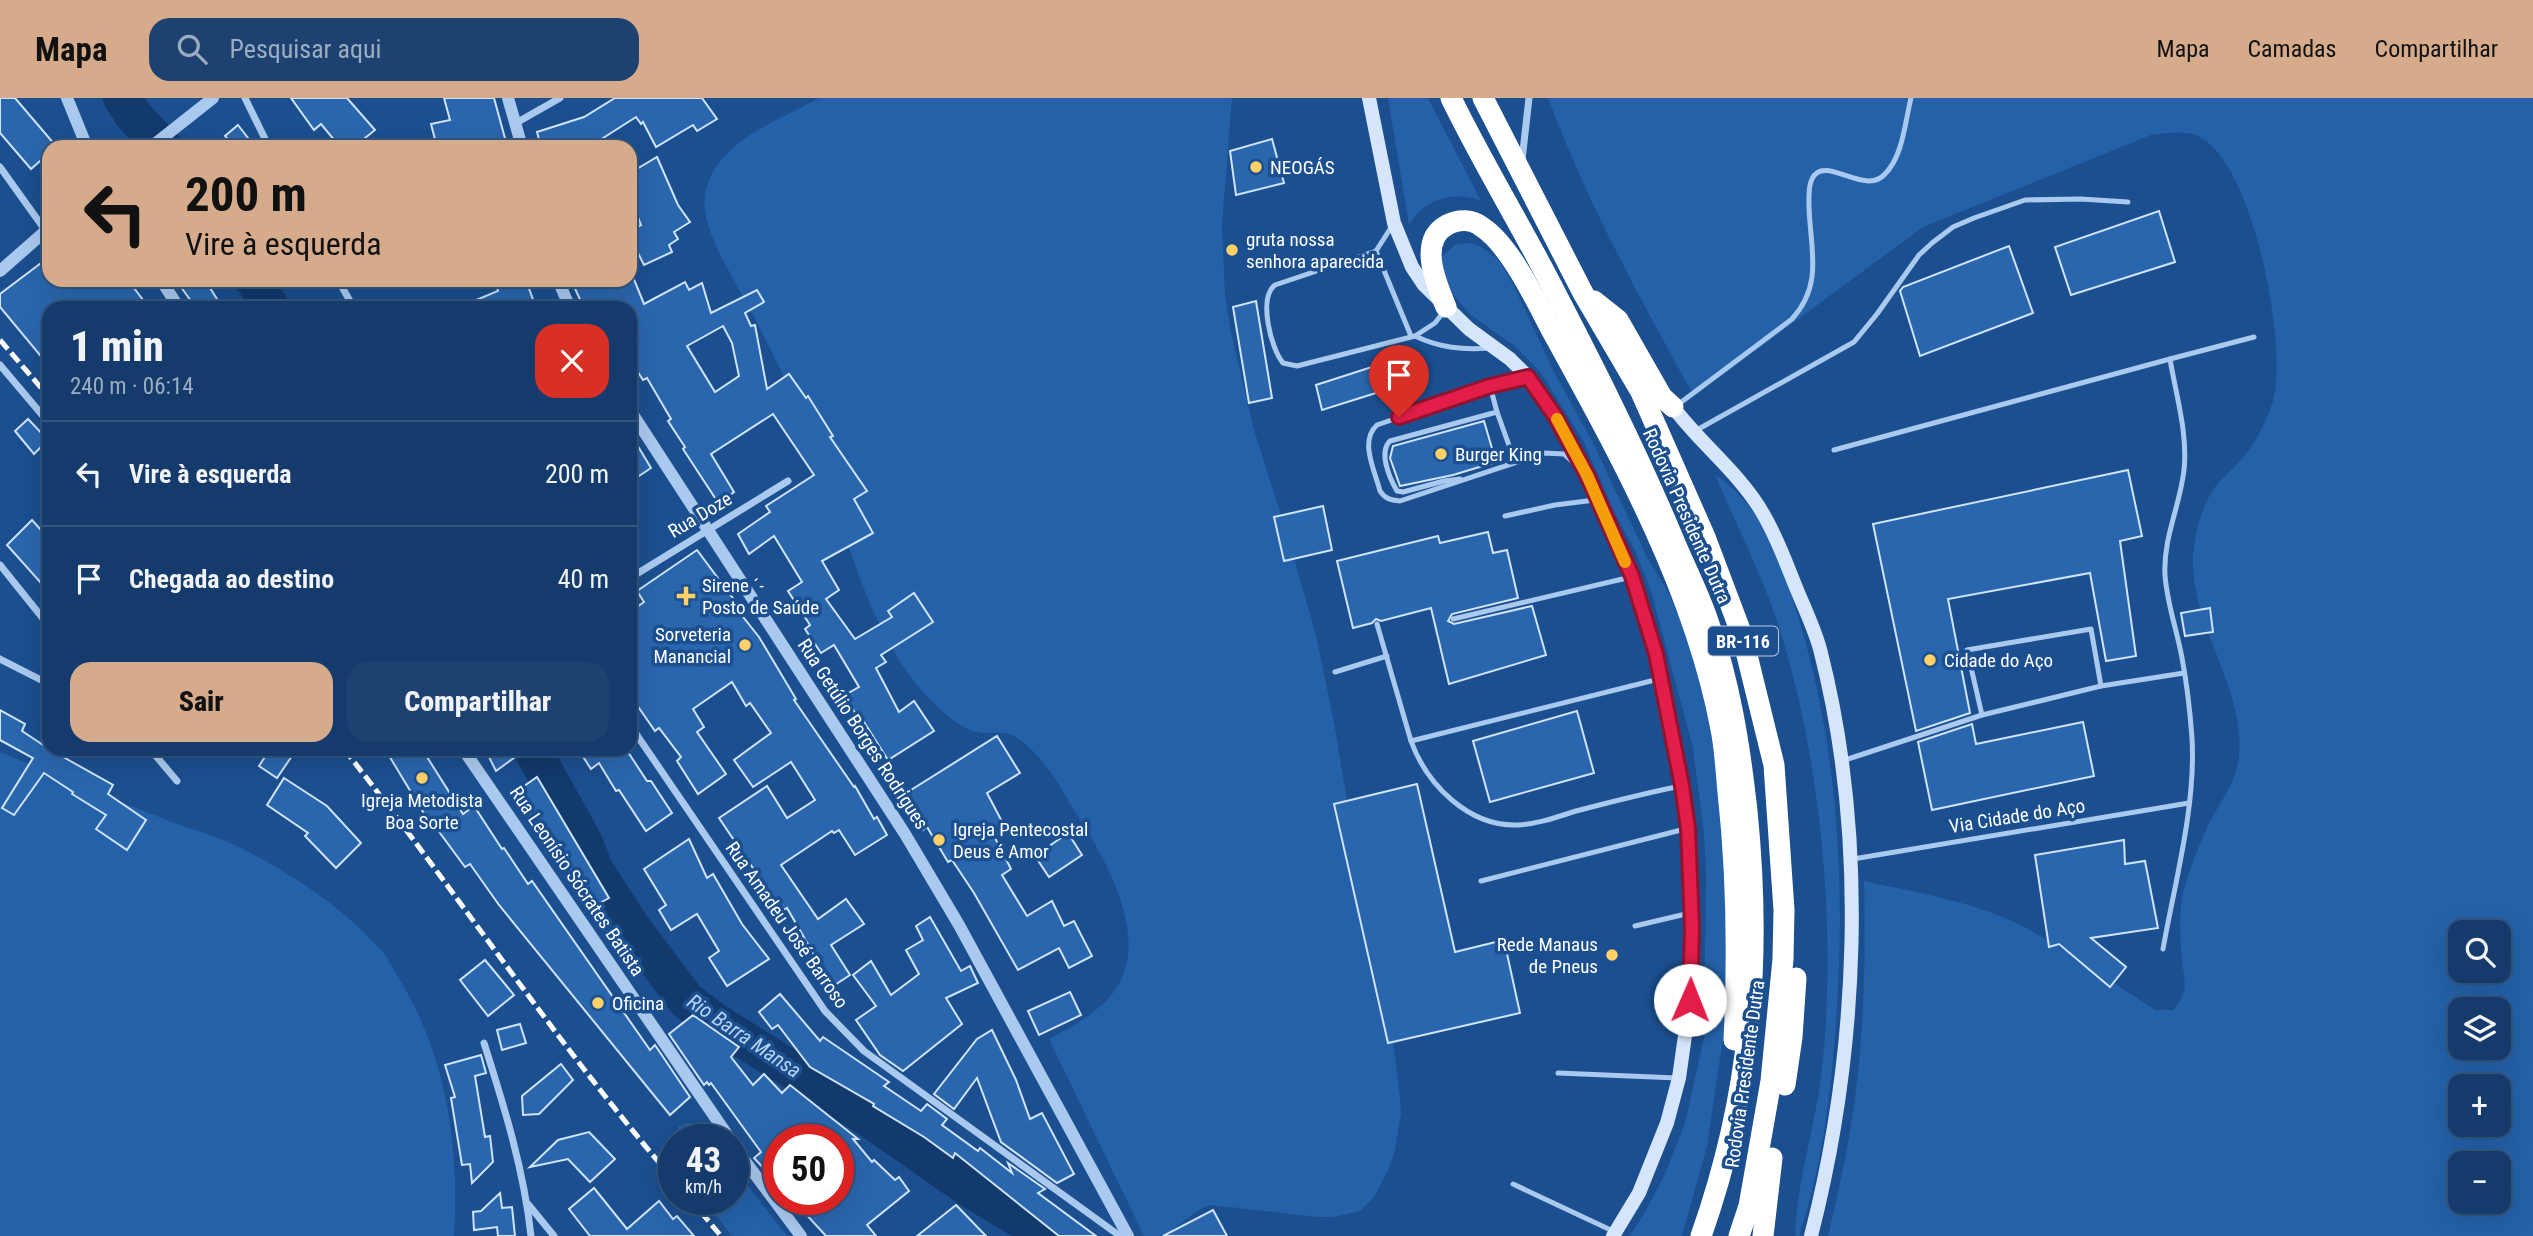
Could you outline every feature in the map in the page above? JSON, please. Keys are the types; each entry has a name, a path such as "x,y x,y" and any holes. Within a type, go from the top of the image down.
{"highway":[{"name":"Rodovia Presidente Dutra","path":"1451,98 1543,268 1638,456 1708,621 1732,703 1750,838 1754,899 1752,996 1741,1088 1729,1149 1701,1236"},
{"name":"Rodovia Presidente Dutra","path":"1482,98 1583,292 1641,393 1705,537 1742,635 1773,765 1779,824 1783,947 1777,1035 1749,1206 1739,1236"},
{"name":"BR-116","path":"1446,307 1433,266 1435,240 1438,232 1446,226 1461,220 1477,223 1496,239 1522,276 1583,387 1643,503 1697,636 1721,729 1734,860 1737,922 1729,1149"},
{"path":"1583,292 1618,320 1662,397 1673,407"},
{"name":"BR-116","path":"1763,1236 1771,1162 1792,1037 1798,933 1779,824"}],"main road":[{"path":"1369,98 1394,223 1412,267 1424,285 1446,307 1528,377 1555,416 1587,475 1632,576 1662,679 1688,828 1690,1000 1673,1106 1656,1156 1639,1193 1614,1234"},
{"path":"1673,407 1692,432 1746,490 1762,511 1778,542 1819,646 1842,761 1847,794 1850,860 1850,977 1837,1109 1811,1236"}],"street":[{"path":"66,98 84,140"},
{"path":"245,98 266,140"},
{"path":"508,98 520,140"},
{"path":"516,122 560,98"},
{"path":"1520,172 1529,98"},
{"path":"160,140 212,99"},
{"path":"0,167 42,222"},
{"path":"0,271 42,233"},
{"path":"0,365 42,415"},
{"name":"Rua Getúlio Borges Rodrigues","path":"637,421 905,834 959,925 1128,1236"},
{"name":"Rua Doze","path":"637,573 788,481"},
{"path":"0,565 42,617"},
{"path":"0,659 42,680"},
{"name":"Rua Amadeu José Barroso","path":"637,735 825,1011 864,1051 1120,1236"},
{"path":"156,756 177,780"},
{"name":"Rua Leonísio Sócrates Batista","path":"468,756 720,1124"},
{"path":"484,1043 509,1125 528,1203 531,1236"},
{"path":"749,1166 801,1236"},
{"path":"528,1203 554,1236"}],"lane":[{"path":"1673,407 1793,319 1804,306 1811,289 1814,270 1809,204 1812,179 1817,172 1824,170 1863,181 1875,181 1884,176 1895,161 1911,98"},
{"path":"1692,432 1854,342 1919,255 1953,227 2025,200 2128,202"},
{"path":"1394,223 1376,251 1275,285 1271,289 1266,312 1277,355 1283,363 1297,366 1413,336 1435,323 1446,307"},
{"path":"1376,251 1413,336 1448,348 1494,348"},
{"path":"1834,450 2254,337"},
{"path":"2162,949 2189,803 2192,740 2184,673 2169,610 2165,573 2169,532 2184,471 2185,455 2170,359"},
{"path":"1528,377 1490,386 1377,425 1368,436 1367,444 1380,491 1384,496 1400,501 1544,453 1560,452 1587,475"},
{"path":"1490,386 1515,462"},
{"path":"1469,479 1444,481 1403,492 1397,491 1384,448 1390,441 1497,412"},
{"path":"1505,516 1555,505 1598,500"},
{"path":"1453,619 1632,576"},
{"path":"1377,624 1411,741 1425,769 1443,792 1473,815 1499,824 1534,823 1645,793 1682,786"},
{"path":"1982,715 1967,650 2091,629 2101,686"},
{"path":"1335,671 1387,656"},
{"path":"1842,761 1982,715 2101,686 2184,673"},
{"path":"1411,741 1662,679"},
{"name":"Via Cidade do Aço","path":"1850,860 2189,803"},
{"path":"1481,881 1688,828"},
{"path":"1635,926 1691,912"},
{"path":"1558,1073 1679,1078"},
{"path":"1513,1184 1614,1234"}],"shaded area":[{"path":"819,98 1232,98 1222,224 1225,296 1231,332 1254,430 1316,635 1334,722 1359,874 1383,955 1400,1098 1401,1113 1395,1150 1388,1170 1374,1197 1360,1211 1334,1217 1318,1217 1211,1205 1163,1236 1144,1236 1049,1039 1095,1011 1108,999 1122,979 1128,956 1128,932 1114,882 1061,788 1032,750 1010,734 980,733 955,722 907,672 867,597 806,426 771,350 720,255 708,223 705,194 711,176 721,160 750,135"},
{"path":"1388,98 1428,98 1481,201 1460,196 1440,199 1423,209 1409,225"},
{"path":"1548,98 2533,98 2533,1236 1828,1236 1855,1100 1864,975 1864,881 1948,899 2009,920 2060,948 2155,1010 2173,1010 2182,997 2185,984 2180,937 2182,897 2205,832 2230,787 2238,764 2239,751 2236,713 2198,601 2193,557 2200,520 2210,495 2251,447 2273,401 2276,375 2275,340 2271,300 2262,258 2250,217 2235,181 2218,153 2193,134 2175,132 2151,135 1923,227 1694,396 1615,250"},
{"path":"1456,244 1480,246 1498,259 1513,284 1648,559 1668,592 1686,631 1700,674 1711,730 1727,856 1726,1019 1707,1146 1682,1236 1629,1236 1665,1174 1685,1123 1704,1038 1706,874 1704,833 1693,748 1651,591 1635,550 1614,512 1584,442 1541,373 1517,348 1471,315 1451,292 1441,264 1442,257"},
{"path":"1715,475 1731,487 1757,518 1784,574 1811,663 1822,713 1836,816 1840,919 1836,1022 1824,1130 1814,1184 1799,1236 1795,1236 1796,1215 1819,1089 1826,1014 1826,900 1822,842 1805,728 1777,621"},
{"path":"0,752 241,848 279,869 334,906 381,950 414,1006 438,1069 452,1135 455,1169 454,1236 0,1236"},
{"path":"749,1187 763,1205 763,1215 771,1215 787,1236 732,1236 716,1215 749,1215"}],"building":[{"path":"0,98 15,98 51,140 42,140 42,159 31,169 0,133"},
{"path":"291,98 347,98 375,130 363,140 334,140 321,124 314,130"},
{"path":"444,98 494,98 505,140 435,140 431,124 450,120"},
{"path":"615,98 702,98 717,119 697,131 693,125 656,147 643,122 641,124 636,117 600,140 539,140 537,132 584,117"},
{"path":"238,125 250,140 228,140 225,136"},
{"name":"NEOGÁS","path":"1272,139 1284,183 1236,195 1230,151"},
{"path":"657,157 678,205 690,222 674,232 678,239 669,245 672,252 644,265 637,251 637,227 641,225 637,215 637,169"},
{"path":"2159,211 2175,262 2071,295 2055,247"},
{"path":"2009,246 2033,313 1920,356 1900,291 1903,287"},
{"path":"42,262 42,287 133,287 144,301 42,301 42,358 0,307 0,294"},
{"path":"685,282 689,290 702,283 711,313 757,290 764,302 745,313 751,326 755,325 767,389 789,374 806,398 808,396 833,436 830,437 867,491 854,499 873,533 822,561 839,590 826,599 855,639 892,617 888,611 914,593 933,622 881,655 886,662 876,668 899,712 914,701 934,731 888,760 862,719 859,720 845,695 859,687 834,645 821,653 805,629 810,625 788,591 802,582 774,536 749,554 738,534 770,512 766,506 814,475 773,414 711,454 734,492 719,504 683,449 685,447 668,421 671,419 647,378 643,380 637,371 637,301 581,301 574,287 637,287 644,304","holes":["723,326 732,343 739,376 715,392 687,346"]},
{"path":"181,287 209,287 217,299 214,301 191,301"},
{"path":"497,287 528,287 534,301 474,301 498,291"},
{"path":"1256,301 1272,398 1249,403 1233,307"},
{"path":"1406,356 1414,381 1322,410 1316,385"},
{"path":"28,419 42,434 42,446 34,454 15,431"},
{"name":"Burger King","path":"1484,421 1496,462 1453,475 1400,486 1390,458 1393,446"},
{"path":"637,445 651,468 637,477"},
{"name":"Cidade do Aço","path":"2128,470 2142,536 2120,541 2136,656 2106,661 2090,573 1948,599 1970,713 1916,731 1873,524"},
{"path":"1323,506 1332,550 1284,561 1274,517"},
{"path":"32,520 42,531 42,584 7,545"},
{"path":"1488,532 1493,553 1507,550 1518,598 1452,614 1448,621 1454,624 1532,606 1546,655 1449,684 1431,608 1381,621 1376,619 1372,623 1353,628 1337,561 1438,536 1440,543"},
{"path":"697,550 735,601 732,603 759,637 796,699 794,700 887,835 855,855 839,830 834,833 832,831 781,865 818,919 846,899 864,924 831,945 850,975 827,990 811,966 818,962 787,908 782,911 719,818 767,786 787,818 815,800 791,762 753,787 734,760 771,733 750,703 746,706 732,682 693,709 704,727 697,732 726,774 698,794 677,761 681,757 659,728 655,731 637,705 637,607 644,602 637,591"},
{"path":"2210,608 2213,632 2185,636 2181,613"},
{"path":"0,710 25,724 22,731 42,744 42,756 61,756 113,785 108,794 146,820 127,850 96,829 106,815 44,773 14,815 2,808 33,758 0,740"},
{"path":"1577,711 1594,773 1490,802 1473,741"},
{"path":"2083,722 2094,776 1932,810 1918,742 1972,724 1976,744"},
{"path":"997,736 1020,773 987,793 1006,829 994,836 1011,869 1002,875 1027,916 1052,901 1064,926 1074,921 1092,956 1069,968 1059,948 1018,970 974,893 952,860 948,862 927,827 923,830 903,795"},
{"path":"265,756 292,756 277,778 259,766"},
{"path":"389,756 426,756 463,814 474,806 528,884 532,881 650,1050 655,1045 690,1097 670,1115 499,905 470,864 465,867 434,825 432,827"},
{"path":"488,756 516,756 496,771"},
{"path":"583,756 631,756 672,813 646,831 599,763 591,769"},
{"path":"537,777 609,898 591,908 566,861 561,864 517,791"},
{"path":"284,778 327,806 361,843 336,868 305,836 308,833 267,805"},
{"path":"1417,784 1455,952 1504,940 1520,1013 1388,1043 1334,804"},
{"path":"1068,833 1082,855 1049,877 1035,856"},
{"path":"689,839 707,878 713,874 742,924 769,959 727,986 709,958 719,951 697,914 671,930 659,910 666,905 644,869"},
{"path":"2124,840 2125,864 2145,861 2158,928 2091,938 2126,967 2110,987 2059,944 2049,947 2035,855"},
{"path":"930,917 961,971 970,966 978,983 946,998 962,1024 903,1071 880,1055 856,1020 876,1006 853,975 871,961 891,995 919,974 906,950 923,940 916,926"},
{"path":"485,960 514,995 488,1016 460,980"},
{"path":"1070,992 1081,1015 1039,1035 1028,1011"},
{"path":"780,994 820,1041 823,1037 889,1082 884,1086 921,1111 927,1104 947,1119 942,1125 978,1151 980,1148 1012,1173 1008,1163 1045,1189 1038,1193 1096,1236 1059,1236 955,1153 953,1158 873,1106 874,1104 810,1067 778,1025 772,1029 759,1012"},
{"path":"693,1015 739,1047 731,1057 753,1085 764,1074 782,1093 790,1085 839,1124 763,1124 763,1168 754,1158 761,1152 749,1135 749,1124 741,1124 711,1083 704,1085 669,1034"},
{"path":"520,1024 526,1043 502,1050 497,1030"},
{"path":"992,1030 1016,1080 1030,1119 1042,1113 1074,1174 1057,1183 1001,1142 977,1078 954,1109 934,1094 977,1039"},
{"path":"481,1055 486,1073 475,1076 485,1137 490,1136 493,1162 472,1183 470,1164 462,1165 451,1098 455,1097 445,1065"},
{"path":"561,1064 573,1080 539,1114 523,1115 522,1096"},
{"path":"589,1132 615,1159 590,1182 568,1159 530,1167 558,1140"},
{"path":"854,1140 872,1162 874,1160 895,1180 899,1177 909,1191 867,1225 876,1236 826,1236 807,1215 854,1215"},
{"path":"594,1188 627,1229 658,1202 658,1215 670,1215 673,1219 677,1216 694,1236 590,1236 569,1209"},
{"path":"500,1193 502,1208 512,1207 515,1236 498,1236 497,1227 474,1230 473,1212 481,1211"},
{"path":"956,1205 986,1236 917,1236"},
{"path":"1213,1210 1227,1236 1163,1236"}],"waterway":[{"path":"122,98 134,116 156,140"},
{"path":"258,287 267,301"},
{"name":"Rio Barra Mansa","path":"536,756 584,843 594,869 632,928 686,1000 711,1019 870,1119 969,1188 1048,1236"}],"railway":[{"path":"0,340 42,389"},
{"path":"349,756 588,1075 658,1161"},
{"path":"703,1215 721,1236"}],"slow traffic":[{"path":"1557,419 1587,475 1625,562"}],"place":[{"name":"NEOGÁS","path":"1256,167"},
{"name":"gruta nossa senhora aparecida","path":"1232,250"},
{"name":"Burger King","path":"1441,454"},
{"name":"Sirene ´- Posto de Saúde","path":"686,596"},
{"name":"Sorveteria Manancial","path":"745,645"},
{"name":"Cidade do Aço","path":"1930,660"},
{"name":"Igreja Metodista Boa Sorte","path":"422,778"},
{"name":"Igreja Pentecostal Deus é Amor","path":"939,840"},
{"name":"Rede Manaus de Pneus","path":"1612,955"},
{"name":"Oficina","path":"598,1003"}],"route":[{"path":"1399,417 1490,386 1528,377 1555,416 1587,475 1632,576 1662,679 1688,828 1692,928 1690,1000"}]}
